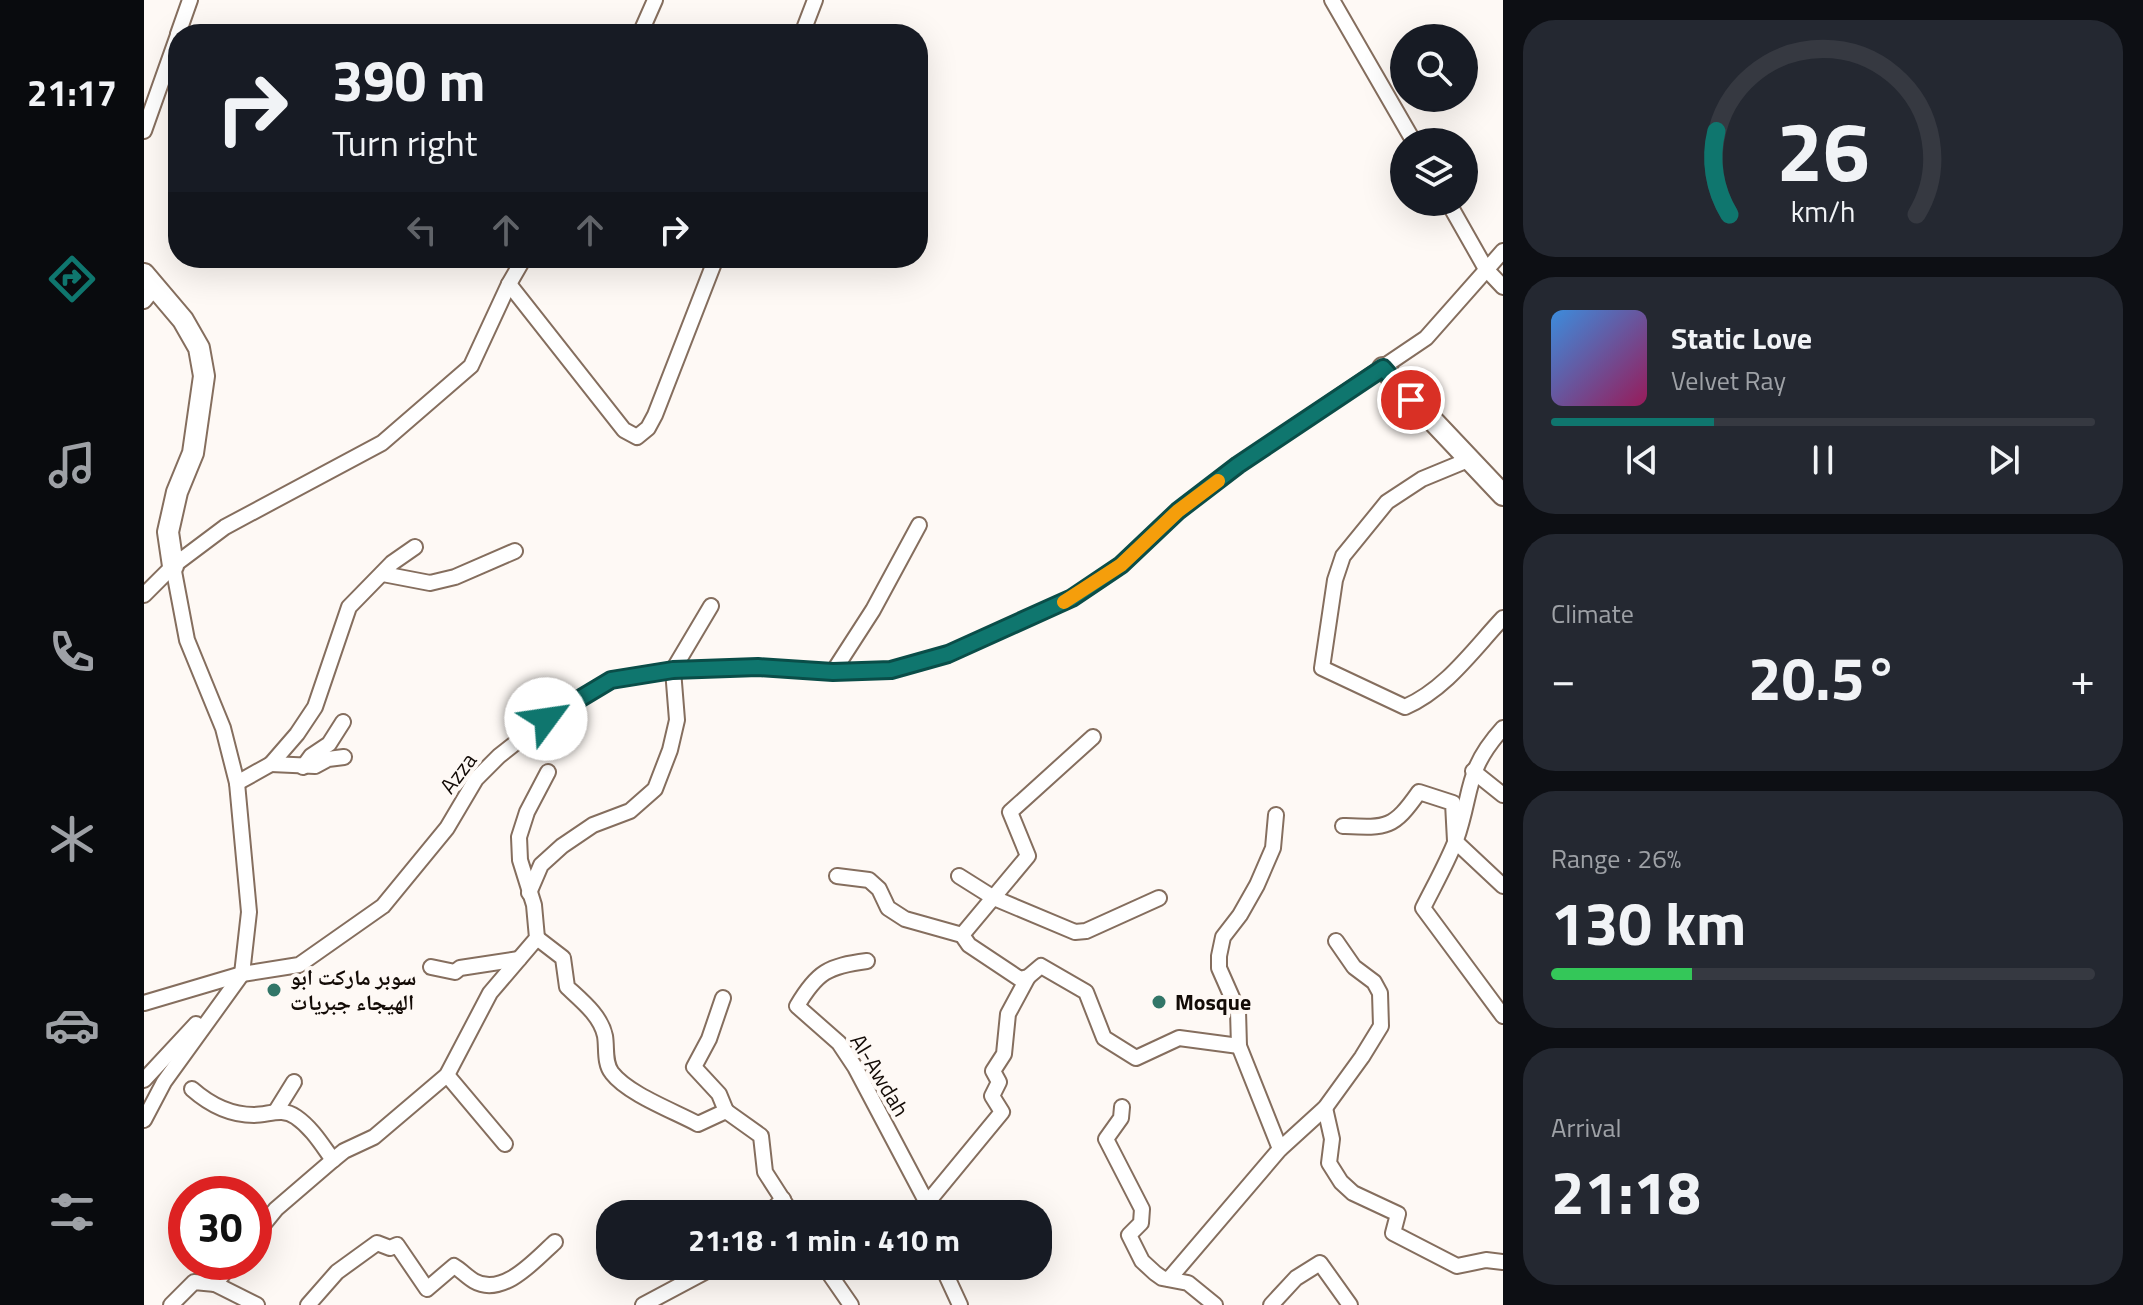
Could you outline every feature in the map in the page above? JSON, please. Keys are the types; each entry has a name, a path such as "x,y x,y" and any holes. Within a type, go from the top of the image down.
{"street":[{"path":"182,24 190,0"},
{"path":"644,24 655,0"},
{"path":"806,24 815,0"},
{"path":"1332,0 1406,128"},
{"path":"144,131 168,63"},
{"path":"1456,216 1486,269 1503,287"},
{"name":"Azza","path":"144,1003 242,974 299,965 383,906 447,828 476,779 499,756 546,719 611,680 673,670 758,667 833,672 891,670 948,654 1072,598 1121,565 1178,511 1238,465 1426,338 1503,251"},
{"path":"145,594 173,566 225,527 382,443 471,366 518,268"},
{"path":"509,284 624,430 637,437 648,428 655,415 712,268"},
{"path":"144,1120 164,1082 242,974 249,912 237,783 223,728 187,640 168,532 177,492 193,453 204,376 199,348 183,320 148,287"},
{"path":"1383,368 1503,495"},
{"path":"1468,460 1422,479 1387,502 1343,556 1335,580 1322,668 1405,707 1441,685 1503,618"},
{"path":"833,672 873,610 919,525"},
{"path":"237,783 271,764 315,707 349,607 415,547"},
{"path":"383,574 430,583 455,577 515,551"},
{"path":"529,894 541,865 562,846 593,825 630,811 655,789 670,750 677,720 673,670 711,606"},
{"path":"303,767 311,756 329,744 343,722"},
{"path":"1503,728 1484,749 1473,771 1455,841 1423,908 1503,1016"},
{"path":"962,935 1028,856 1010,812 1093,737"},
{"path":"271,764 315,766 328,759 344,757"},
{"path":"1473,771 1503,795"},
{"path":"272,1214 344,1151 374,1137 447,1075 490,993 537,938 534,905 520,860 519,837 527,812 548,772"},
{"path":"1343,826 1381,828 1402,815 1419,792 1453,803 1455,841 1503,886"},
{"path":"1276,815 1273,848 1252,895 1223,937 1219,968 1238,1011 1239,1046 1280,1149"},
{"path":"837,876 869,880 879,889 888,908 905,919 962,935 969,945 989,960 1020,979 1028,977"},
{"path":"959,876 994,898 1075,932 1098,926 1159,898"},
{"path":"537,938 563,958 566,985 586,1003 603,1029 608,1065 615,1077 698,1124 726,1111"},
{"path":"1169,1279 1280,1149 1325,1108 1381,1026 1380,993 1374,982 1354,967 1336,941"},
{"path":"431,967 455,972 460,968 519,959"},
{"name":"Al-Awdah","path":"867,961 839,964 812,981 797,1006 839,1043 855,1067 924,1200"},
{"path":"934,1200 1002,1112 992,1096 999,1082 993,1071 1004,1054 1008,1014 1028,977 1041,966 1086,992 1104,1038 1136,1058 1179,1038 1239,1046"},
{"path":"144,1080 242,974"},
{"path":"723,998 709,1039 694,1067 719,1094 726,1111 761,1136 765,1172 783,1199"},
{"path":"447,1075 505,1144"},
{"path":"276,1111 294,1082"},
{"path":"192,1089 215,1105 234,1113 256,1115 276,1111 295,1115 314,1133 333,1160"},
{"path":"1122,1107 1121,1118 1106,1139 1142,1209 1141,1223 1129,1235 1142,1261 1162,1278 1188,1283 1215,1305"},
{"path":"1325,1108 1332,1139 1329,1163 1341,1182 1353,1193 1398,1214 1393,1233 1457,1266 1486,1260 1503,1262"},
{"path":"308,1305 337,1272 377,1243 390,1248 397,1245 427,1289 454,1266 476,1283 499,1284 514,1277 555,1242"},
{"path":"1271,1305 1296,1278 1320,1263 1350,1305"},
{"path":"215,1284 218,1280"},
{"path":"643,1305 690,1280"},
{"path":"834,1280 851,1305"},
{"path":"948,1280 960,1305"},
{"path":"171,1305 194,1282 215,1284 257,1305"}],"slow traffic":[{"path":"1064,602 1121,565 1178,511 1218,481"}],"place":[{"name":"سوبر ماركت ابو الهيجاء جبريات","path":"274,990"},
{"name":"Mosque","path":"1159,1002"}],"route":[{"path":"546,719 611,680 673,670 758,667 833,672 891,670 948,654 1072,598 1121,565 1178,511 1238,465 1383,368 1411,400"}]}
